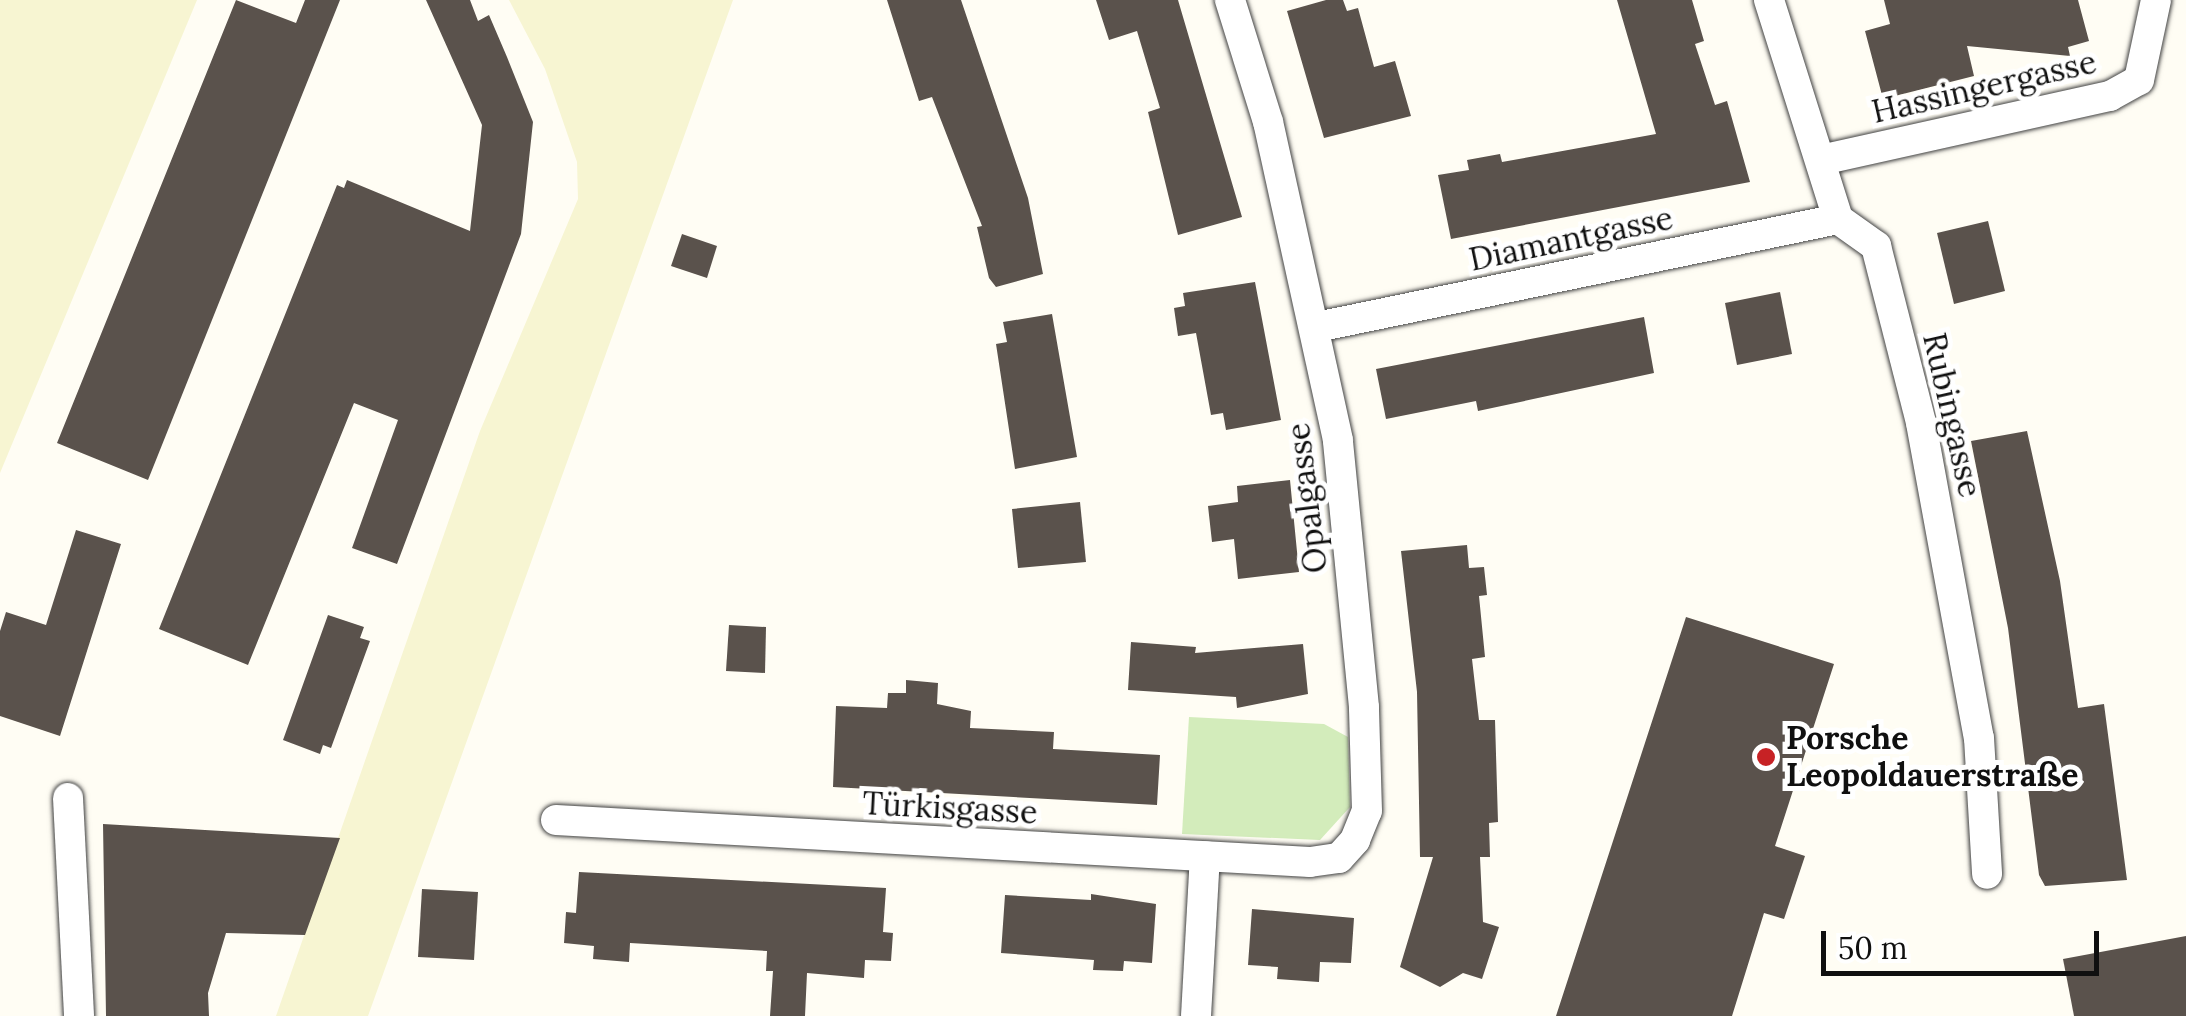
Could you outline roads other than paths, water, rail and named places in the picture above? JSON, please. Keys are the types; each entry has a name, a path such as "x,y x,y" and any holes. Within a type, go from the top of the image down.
{"street":[{"name":"Opalgasse","path":"1205,856 1338,858 1356,840 1367,811 1364,707 1342,478 1317,326 1268,122 1230,0"},
{"path":"1769,0 1838,219"},
{"name":"Hassingergasse","path":"1821,160 2110,96 2139,80 2156,0"},
{"name":"Diamantgasse","path":"1317,326 1838,219"},
{"name":"Rubingasse","path":"1838,219 1876,246 1921,423 1978,738 1987,874"},
{"path":"68,798 79,1016"},
{"name":"Türkisgasse","path":"556,820 1205,856"},
{"path":"1196,1016 1205,856"}],"place":[{"name":"Porsche Leopoldauerstraße","path":"1766,757"}]}
